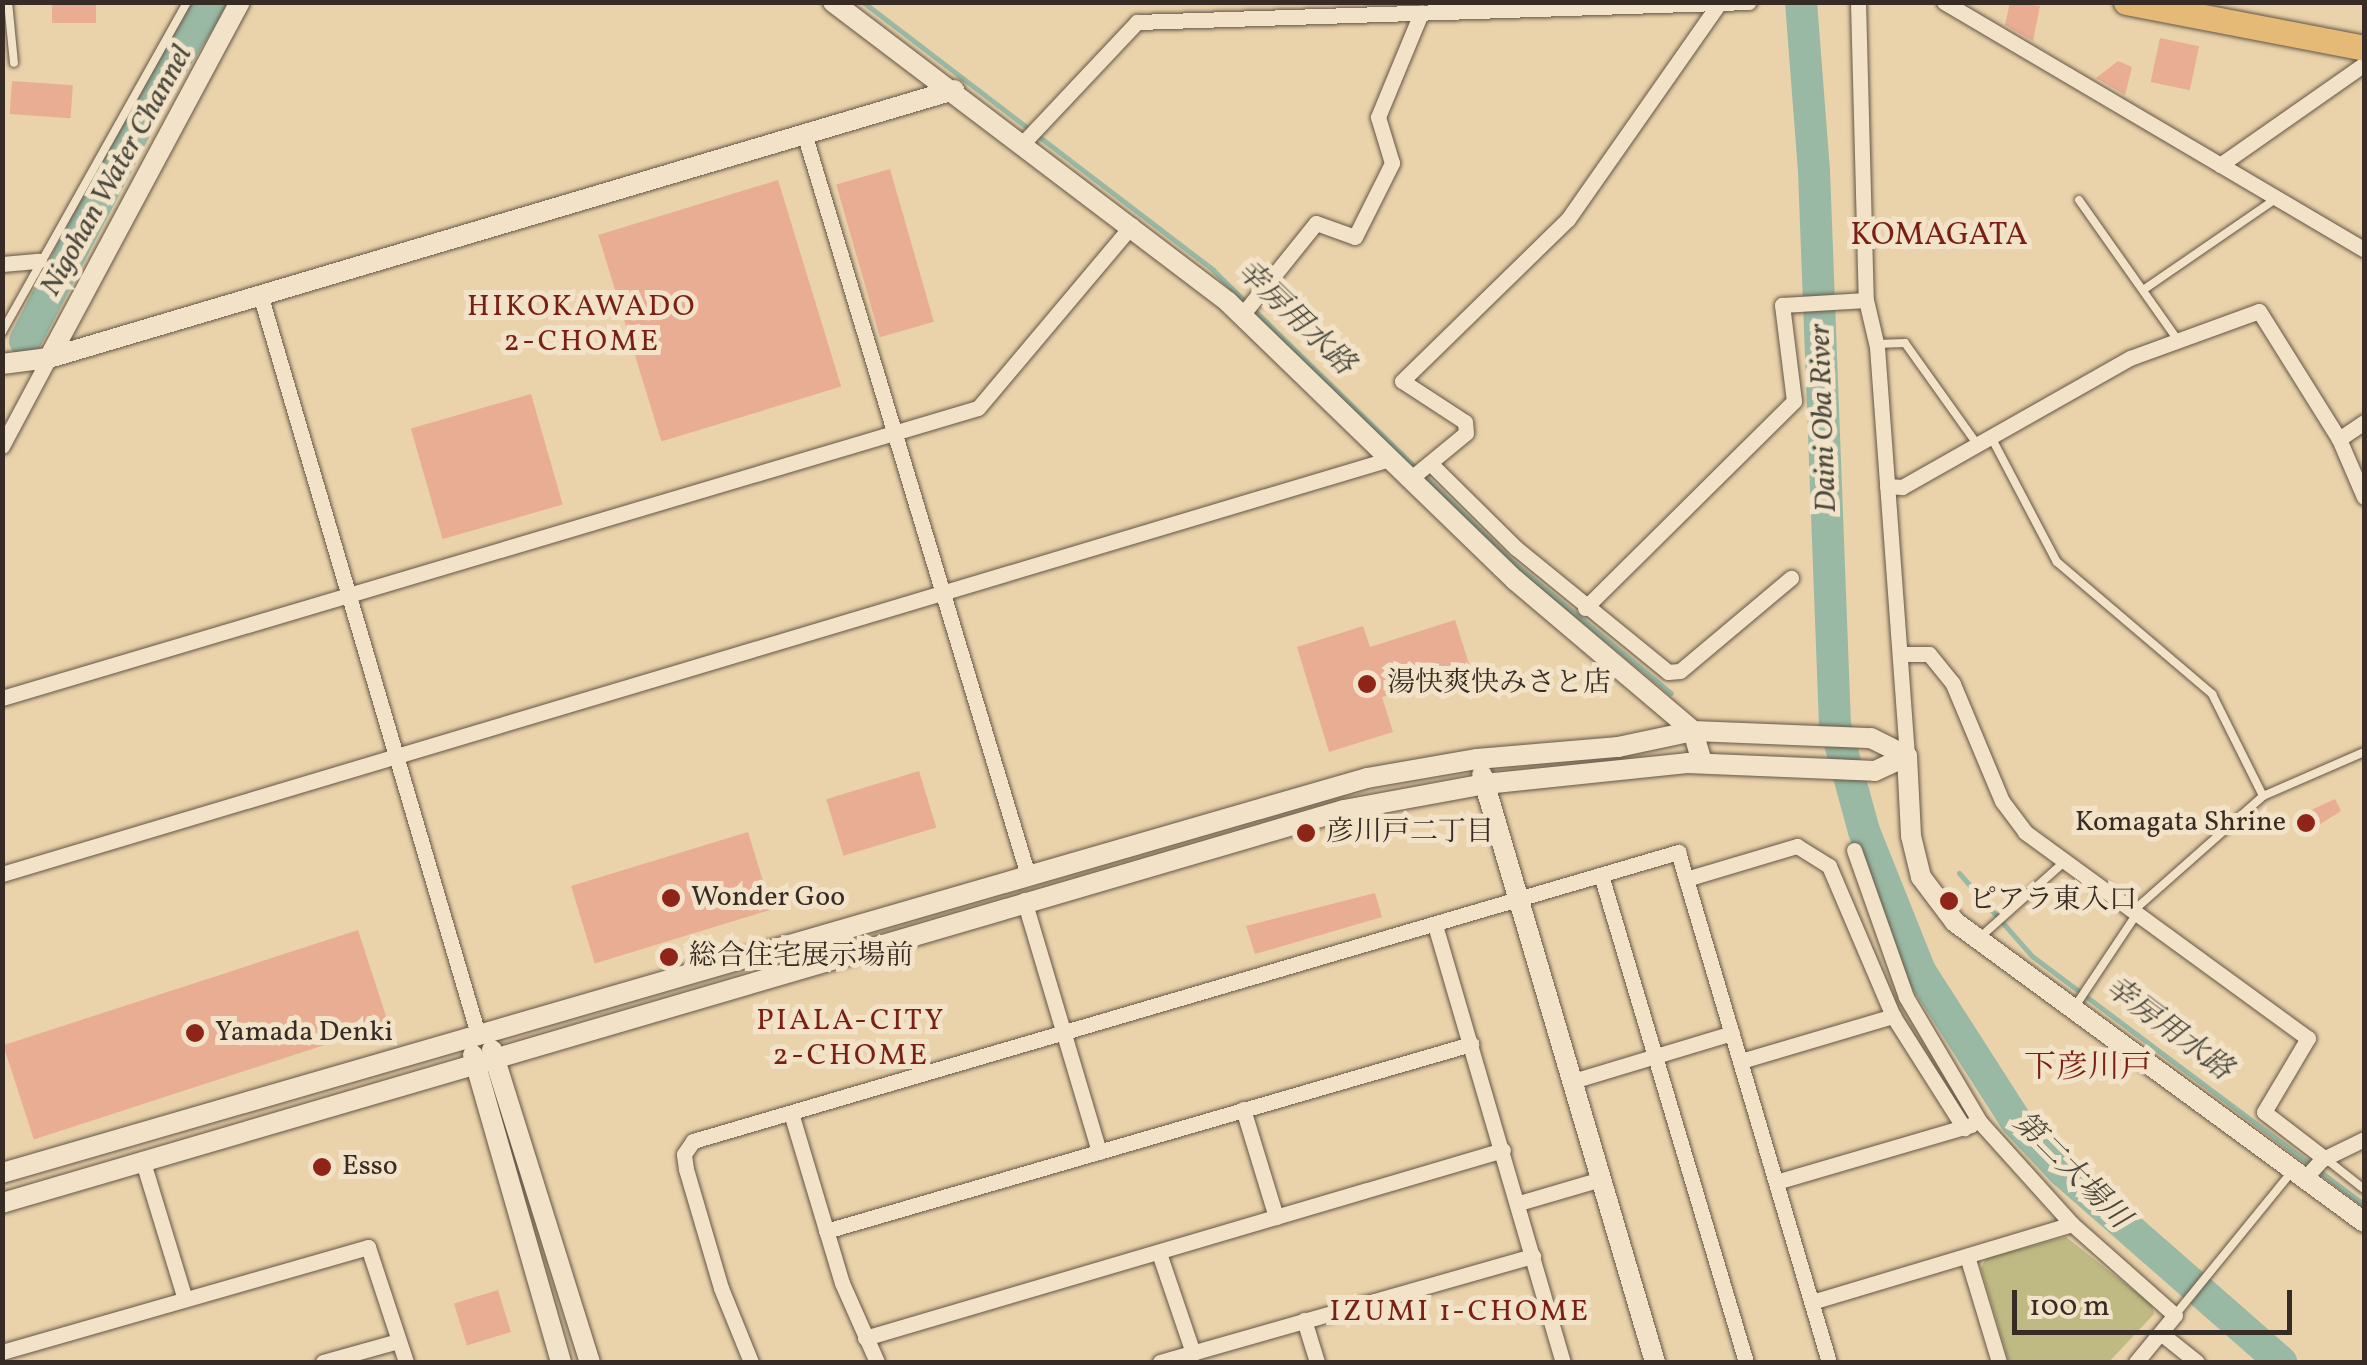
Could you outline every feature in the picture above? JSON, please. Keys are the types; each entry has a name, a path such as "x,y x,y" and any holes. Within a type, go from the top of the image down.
{"main road":[{"path":"2126,2 2364,48"}],"street":[{"path":"2,446 240,2"},
{"path":"833,2 1024,142 1242,314 1514,580 1693,731 1702,762"},
{"path":"1024,142 1137,22 1421,13 1469,7 1750,2"},
{"path":"1858,2 1866,300 1876,344 1901,654 1909,822 1921,876 1947,914 1985,931 2364,1222"},
{"path":"1944,2 2364,248"},
{"path":"1410,480 1466,433 1465,422 1402,380 1568,219 1719,4"},
{"path":"1242,314 1316,223 1355,237 1392,162 1378,117 1421,13"},
{"path":"2220,165 2364,64"},
{"path":"2,364 48,358 954,90"},
{"path":"804,133 898,432 1027,872"},
{"path":"2,698 978,408 1132,225"},
{"path":"2,264 39,261"},
{"path":"260,294 478,1034 499,1057 590,1362"},
{"path":"1585,608 1794,401 1782,304 1866,300"},
{"path":"1887,486 1902,487 2130,358 2259,312 2338,439 2364,496"},
{"path":"2338,439 2364,422"},
{"path":"2,874 945,596 1390,459"},
{"path":"1430,463 1585,608 1654,666 1680,671 1791,578"},
{"path":"1901,654 1929,654 1954,684 2009,813 2062,864 2308,1038 2264,1112 2322,1159"},
{"path":"2,1173 1300,794 1478,759 1618,747 1693,731 1871,738 1907,756"},
{"path":"2,1203 1024,900 1344,810 1485,784 1702,762 1875,771 1907,756"},
{"path":"1478,759 1655,1362"},
{"path":"1686,879 1804,846 1829,866 1892,1016 1972,1125 2072,1224 2175,1316 2136,1362"},
{"path":"1854,850 1906,997 1972,1125"},
{"path":"751,1362 720,1288 684,1154 693,1141 1678,852 1829,1362"},
{"path":"1602,875 1746,1362"},
{"path":"1024,900 1098,1152"},
{"path":"1435,924 1504,1150 1562,1360 1545,1362"},
{"path":"1741,1061 1892,1016"},
{"path":"1572,1081 1732,1033"},
{"path":"478,1034 471,1066 561,1362"},
{"path":"826,1231 1471,1044"},
{"path":"1243,1109 1276,1218"},
{"path":"791,1112 826,1231 877,1362"},
{"path":"1776,1182 1972,1125"},
{"path":"2300,1174 2364,1138"},
{"path":"865,1338 1504,1150"},
{"path":"144,1162 186,1299"},
{"path":"1519,1204 1600,1179"},
{"path":"1812,1302 2072,1224"},
{"path":"2,1352 368,1246 406,1362"},
{"path":"1159,1254 1193,1353"},
{"path":"1160,1362 1533,1256"},
{"path":"1967,1256 1999,1362"},
{"path":"1304,1320 1318,1362"},
{"path":"2162,1335 2197,1362"},
{"path":"322,1362 398,1340"}],"lane":[{"path":"8,2 14,63"},
{"path":"2,332 188,2"},
{"path":"2146,288 2278,198"},
{"path":"2079,200 2146,288 2180,343"},
{"path":"1876,344 1905,343 1984,441 2058,562 2212,694 2263,796"},
{"path":"2076,1004 2134,913 2263,796 2364,752"},
{"path":"1985,931 2062,864"},
{"path":"2322,1159 2364,1189"},
{"path":"2175,1316 2188,1295 2300,1174"}],"shaded area":[{"path":"2066,1237 2152,1305 2154,1314 2109,1362 2009,1362 1981,1268 1986,1258"}],"building":[{"path":"52,2 96,2 96,23 52,23"},
{"path":"2010,2 2040,6 2033,41 2005,25"},
{"path":"2160,38 2199,46 2190,90 2151,82"},
{"path":"2118,61 2132,67 2125,95 2096,78"},
{"path":"12,81 73,85 71,118 10,114"},
{"path":"890,169 934,322 880,337 836,184"},
{"path":"778,180 841,387 661,442 598,235"},
{"path":"531,394 563,505 443,539 411,428"},
{"name":"湯快爽快みさと店","path":"1455,620 1471,670 1382,697 1393,732 1329,752 1297,647 1363,626 1370,647"},
{"path":"919,771 936,827 843,856 826,799"},
{"path":"2335,799 2341,811 2301,836 2292,819"},
{"name":"Wonder Goo","path":"748,832 772,909 595,964 571,886"},
{"path":"1375,893 1382,917 1255,954 1246,926"},
{"name":"Yamada Denki","path":"358,930 389,1024 34,1139 3,1045"},
{"path":"498,1290 511,1332 467,1346 454,1303"}],"waterway":[{"name":"Nigohan Water Channel","path":"25,341 152,97 211,2"},
{"name":"幸房用水路","path":"863,2 1213,270 1509,559 1671,693"},
{"name":"Daini Oba River","path":"1801,2 1814,171 1835,725 1864,831 1920,971 2016,1121 2063,1171 2281,1362"},
{"name":"幸房用水路","path":"1959,873 2032,956 2364,1204"}],"place":[{"name":"湯快爽快みさと店","path":"1367,684"},
{"name":"Komagata Shrine","path":"2306,823"},
{"name":"彦川戸二丁目","path":"1306,833"},
{"name":"Wonder Goo","path":"671,898"},
{"name":"ピアラ東入口","path":"1949,901"},
{"name":"総合住宅展示場前","path":"669,957"},
{"name":"Yamada Denki","path":"195,1033"},
{"name":"Esso","path":"322,1167"}],"district":[{"name":"KOMAGATA","path":"1939,236"},
{"name":"HIKOKAWADO 2-CHOME","path":"582,324"},
{"name":"PIALA-CITY 2-CHOME","path":"851,1038"},
{"name":"下彦川戸","path":"2088,1069"},
{"name":"IZUMI 1-CHOME","path":"1460,1312"}],"water label":[{"name":"第二大場川","path":"2071,1171"}]}
